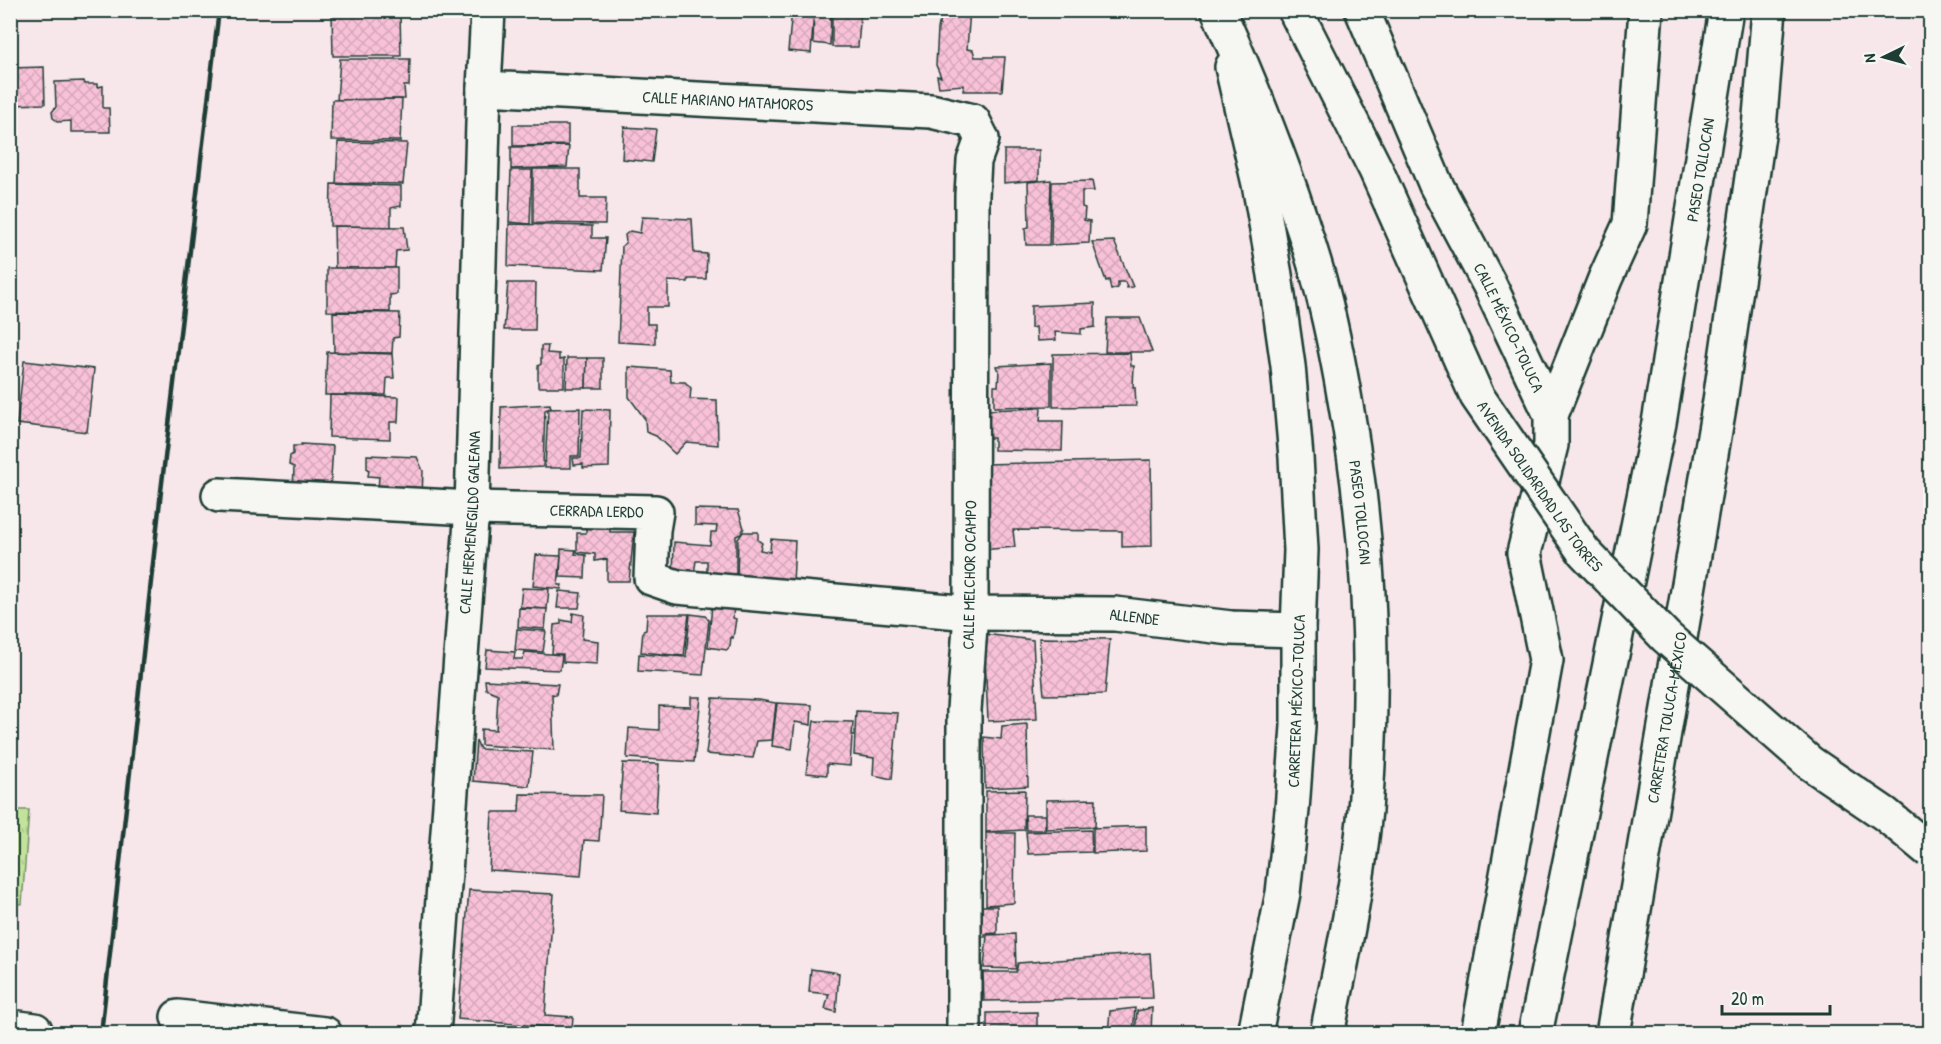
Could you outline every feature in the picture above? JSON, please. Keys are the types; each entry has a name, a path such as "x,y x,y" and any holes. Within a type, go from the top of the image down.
{"main road":[{"name":"CALLE HERMENEGILDO GALEANA","path":"433,1034 472,508 488,10"},
{"name":"CARRETERA MÉXICO-TOLUCA","path":"1218,10 1259,184 1275,275 1288,366 1301,550 1298,726 1283,893 1255,1034"},
{"name":"PASEO TOLLOCAN","path":"1218,10 1254,90 1287,176 1315,264 1337,354 1353,444 1365,536 1370,628 1370,720 1365,812 1353,903 1327,1034"},
{"name":"AVENIDA SOLIDARIDAD LAS TORRES","path":"1296,10 1376,170 1477,396 1584,552 1666,637 1810,763 1885,814 1930,851"},
{"name":"CALLE MÉXICO-TOLUCA","path":"1362,10 1436,185 1489,284 1551,415 1551,445 1524,553 1546,660 1478,1034"},
{"path":"1551,415 1605,279 1630,224 1646,10"},
{"name":"PASEO TOLLOCAN","path":"1535,1034 1659,423 1726,10"},
{"name":"CARRETERA TOLUCA-MÉXICO","path":"1613,1034 1720,401 1759,128 1769,10"},
{"name":"CALLE MARIANO MATAMOROS","path":"484,88 931,111 973,121"},
{"name":"CALLE MELCHOR OCAMPO","path":"964,1034 964,710 970,613 972,195 974,161 982,139 973,121"},
{"name":"CERRADA LERDO","path":"219,495 472,508 656,512 651,578 677,587 970,613"},
{"name":"ALLENDE","path":"970,613 1114,614 1231,628 1298,630"},
{"path":"178,1017 325,1034"}],"green space":[{"path":"10,810 29,810 22,904 11,903"}],"building":[{"path":"340,10 406,10 406,14"},
{"path":"792,10 814,10 811,53 788,51"},
{"path":"814,10 831,10 830,45 813,43"},
{"path":"832,10 861,10 858,47 832,47"},
{"path":"941,10 970,10 967,49 973,50 975,57 1005,57 1002,91 963,91 964,85 939,87 937,76 941,77 936,65"},
{"path":"332,14 400,14 401,56 333,56"},
{"path":"340,59 410,59 409,86 404,86 405,99 337,100"},
{"path":"44,67 45,104 10,105 10,68"},
{"path":"84,81 85,84 103,86 103,108 109,108 110,132 71,132 71,121 57,122 53,118 52,112 56,107 55,82"},
{"path":"402,99 400,141 331,140 332,100"},
{"path":"513,125 568,125 568,145 513,146"},
{"path":"624,127 656,129 652,162 622,159"},
{"path":"338,142 407,143 403,184 336,183"},
{"path":"569,146 567,167 511,169 511,147"},
{"path":"1004,150 1039,150 1039,180 1004,183"},
{"path":"533,169 580,169 580,198 606,198 605,224 533,223"},
{"path":"511,170 532,170 530,224 509,222"},
{"path":"1051,180 1049,245 1026,245 1025,228 1029,227 1028,182"},
{"path":"1092,181 1094,191 1082,191 1082,207 1085,208 1084,220 1090,221 1089,243 1051,245 1052,182"},
{"path":"331,184 401,186 401,206 391,208 391,227 330,226"},
{"path":"642,217 692,219 694,253 707,254 706,279 688,279 688,282 668,281 668,307 647,307 647,324 655,324 655,344 618,342 622,246 626,242 625,235 630,231 640,233"},
{"path":"509,224 592,226 592,238 606,238 603,270 508,266"},
{"path":"334,226 404,227 407,250 396,251 395,268 335,268"},
{"path":"1114,241 1133,287 1127,288 1125,282 1118,282 1118,288 1111,290 1109,280 1106,281 1092,242"},
{"path":"327,268 397,268 397,294 390,295 390,312 327,311"},
{"path":"508,283 536,283 535,330 504,330"},
{"path":"1095,303 1095,327 1081,329 1081,334 1055,332 1056,340 1037,341 1036,327 1031,328 1031,306"},
{"path":"333,312 400,313 399,337 393,338 392,353 334,352"},
{"path":"1107,318 1140,318 1152,352 1105,352"},
{"path":"541,346 548,346 547,353 559,354 559,360 564,359 564,387 538,387"},
{"path":"327,352 392,354 394,378 387,378 386,395 325,395"},
{"path":"1130,353 1131,366 1134,366 1133,387 1135,387 1136,406 1053,407 1053,354"},
{"path":"567,358 587,358 586,388 566,388"},
{"path":"587,358 603,358 603,388 586,388"},
{"path":"24,361 94,369 87,432 17,424"},
{"path":"1051,363 1051,406 994,407 994,386 998,386 999,370 996,366"},
{"path":"629,367 670,370 671,382 685,382 691,388 690,399 717,400 718,445 686,442 675,454 656,436 646,432 645,419 629,397"},
{"path":"330,395 399,397 398,422 390,422 390,439 329,437"},
{"path":"550,404 551,408 545,410 543,467 500,469 501,407"},
{"path":"580,408 579,456 571,456 571,468 545,468 548,409"},
{"path":"1041,408 1040,421 1063,421 1062,451 994,450 994,438 986,438 986,410"},
{"path":"583,409 610,410 609,467 583,468 583,464 574,465 573,458 581,458"},
{"path":"301,444 333,446 330,494 293,492 294,467 289,465 290,456 293,454 293,446 301,446"},
{"path":"367,455 417,457 423,471 422,496 378,489 379,477 368,476"},
{"path":"1151,460 1152,546 1122,547 1122,531 1013,530 1015,547 981,550 986,464"},
{"path":"695,509 738,510 744,528 741,534 736,536 736,583 707,579 707,561 696,561 694,574 673,577 674,542 710,545 711,532 716,532 717,526 695,525"},
{"path":"586,526 610,526 610,532 634,532 629,581 607,581 607,559 595,561 595,554 577,552 577,533 586,533"},
{"path":"743,532 758,532 758,540 762,543 760,550 770,552 771,539 795,541 793,585 737,581 738,539"},
{"path":"10,533 14,533 12,561 10,561"},
{"path":"561,549 576,550 575,554 586,555 585,578 560,577"},
{"path":"536,555 561,556 558,585 562,585 561,589 533,586"},
{"path":"522,588 549,589 547,609 520,607"},
{"path":"559,591 581,593 579,608 557,608"},
{"path":"712,605 734,606 733,618 736,619 733,638 731,637 727,650 708,647"},
{"path":"519,608 547,609 545,629 518,627"},
{"path":"573,613 584,615 582,639 598,641 597,664 563,662 563,654 552,654 554,625 561,624 561,620 572,622"},
{"path":"647,614 689,614 684,656 641,652"},
{"path":"690,614 705,616 709,620 703,675 638,671 639,654 686,657"},
{"path":"517,629 546,631 543,652 515,650"},
{"path":"984,634 1033,640 1037,719 988,721"},
{"path":"1039,638 1110,639 1105,694 1044,695"},
{"path":"487,650 515,652 514,659 523,659 525,652 562,655 560,670 485,667"},
{"path":"485,680 558,684 556,695 552,694 554,750 481,745 481,729 496,730 498,694 486,689"},
{"path":"691,697 701,697 694,762 627,758 629,728 659,730 659,706 691,707"},
{"path":"713,698 776,703 772,740 757,741 753,758 706,754"},
{"path":"777,703 812,705 811,725 795,722 792,749 772,746"},
{"path":"856,711 898,713 892,779 873,775 874,758 854,755"},
{"path":"814,721 853,722 850,766 827,764 827,775 806,773"},
{"path":"1027,724 1028,786 985,788 984,737 1001,739 1002,726"},
{"path":"476,740 480,749 533,752 529,786 473,781"},
{"path":"623,763 659,764 656,813 619,810"},
{"path":"1025,790 1024,830 986,832 986,791"},
{"path":"520,794 602,795 599,841 584,840 581,876 489,870 492,812 519,812"},
{"path":"1096,799 1095,827 1046,829 1046,800"},
{"path":"1025,815 1045,815 1045,830 1026,830"},
{"path":"1146,826 1146,851 1093,853 1093,828"},
{"path":"1091,830 1092,852 1028,854 1026,832"},
{"path":"986,833 1015,833 1014,903 986,905"},
{"path":"469,890 554,894 545,1015 573,1017 572,1029 458,1019"},
{"path":"979,906 997,906 997,933 979,937"},
{"path":"1015,934 1016,969 984,968 987,935"},
{"path":"1150,953 1153,998 984,1001 983,972 1016,972 1018,963"},
{"path":"811,969 839,973 836,1012 825,1009 829,994 809,992"},
{"path":"1135,1008 1133,1034 1108,1034 1110,1011"},
{"path":"1152,1008 1151,1034 1135,1034 1137,1011"},
{"path":"1037,1012 1037,1027 1006,1029 1006,1034 987,1034 987,1013"}],"railway":[{"path":"101,1034 161,491 219,10"}]}
